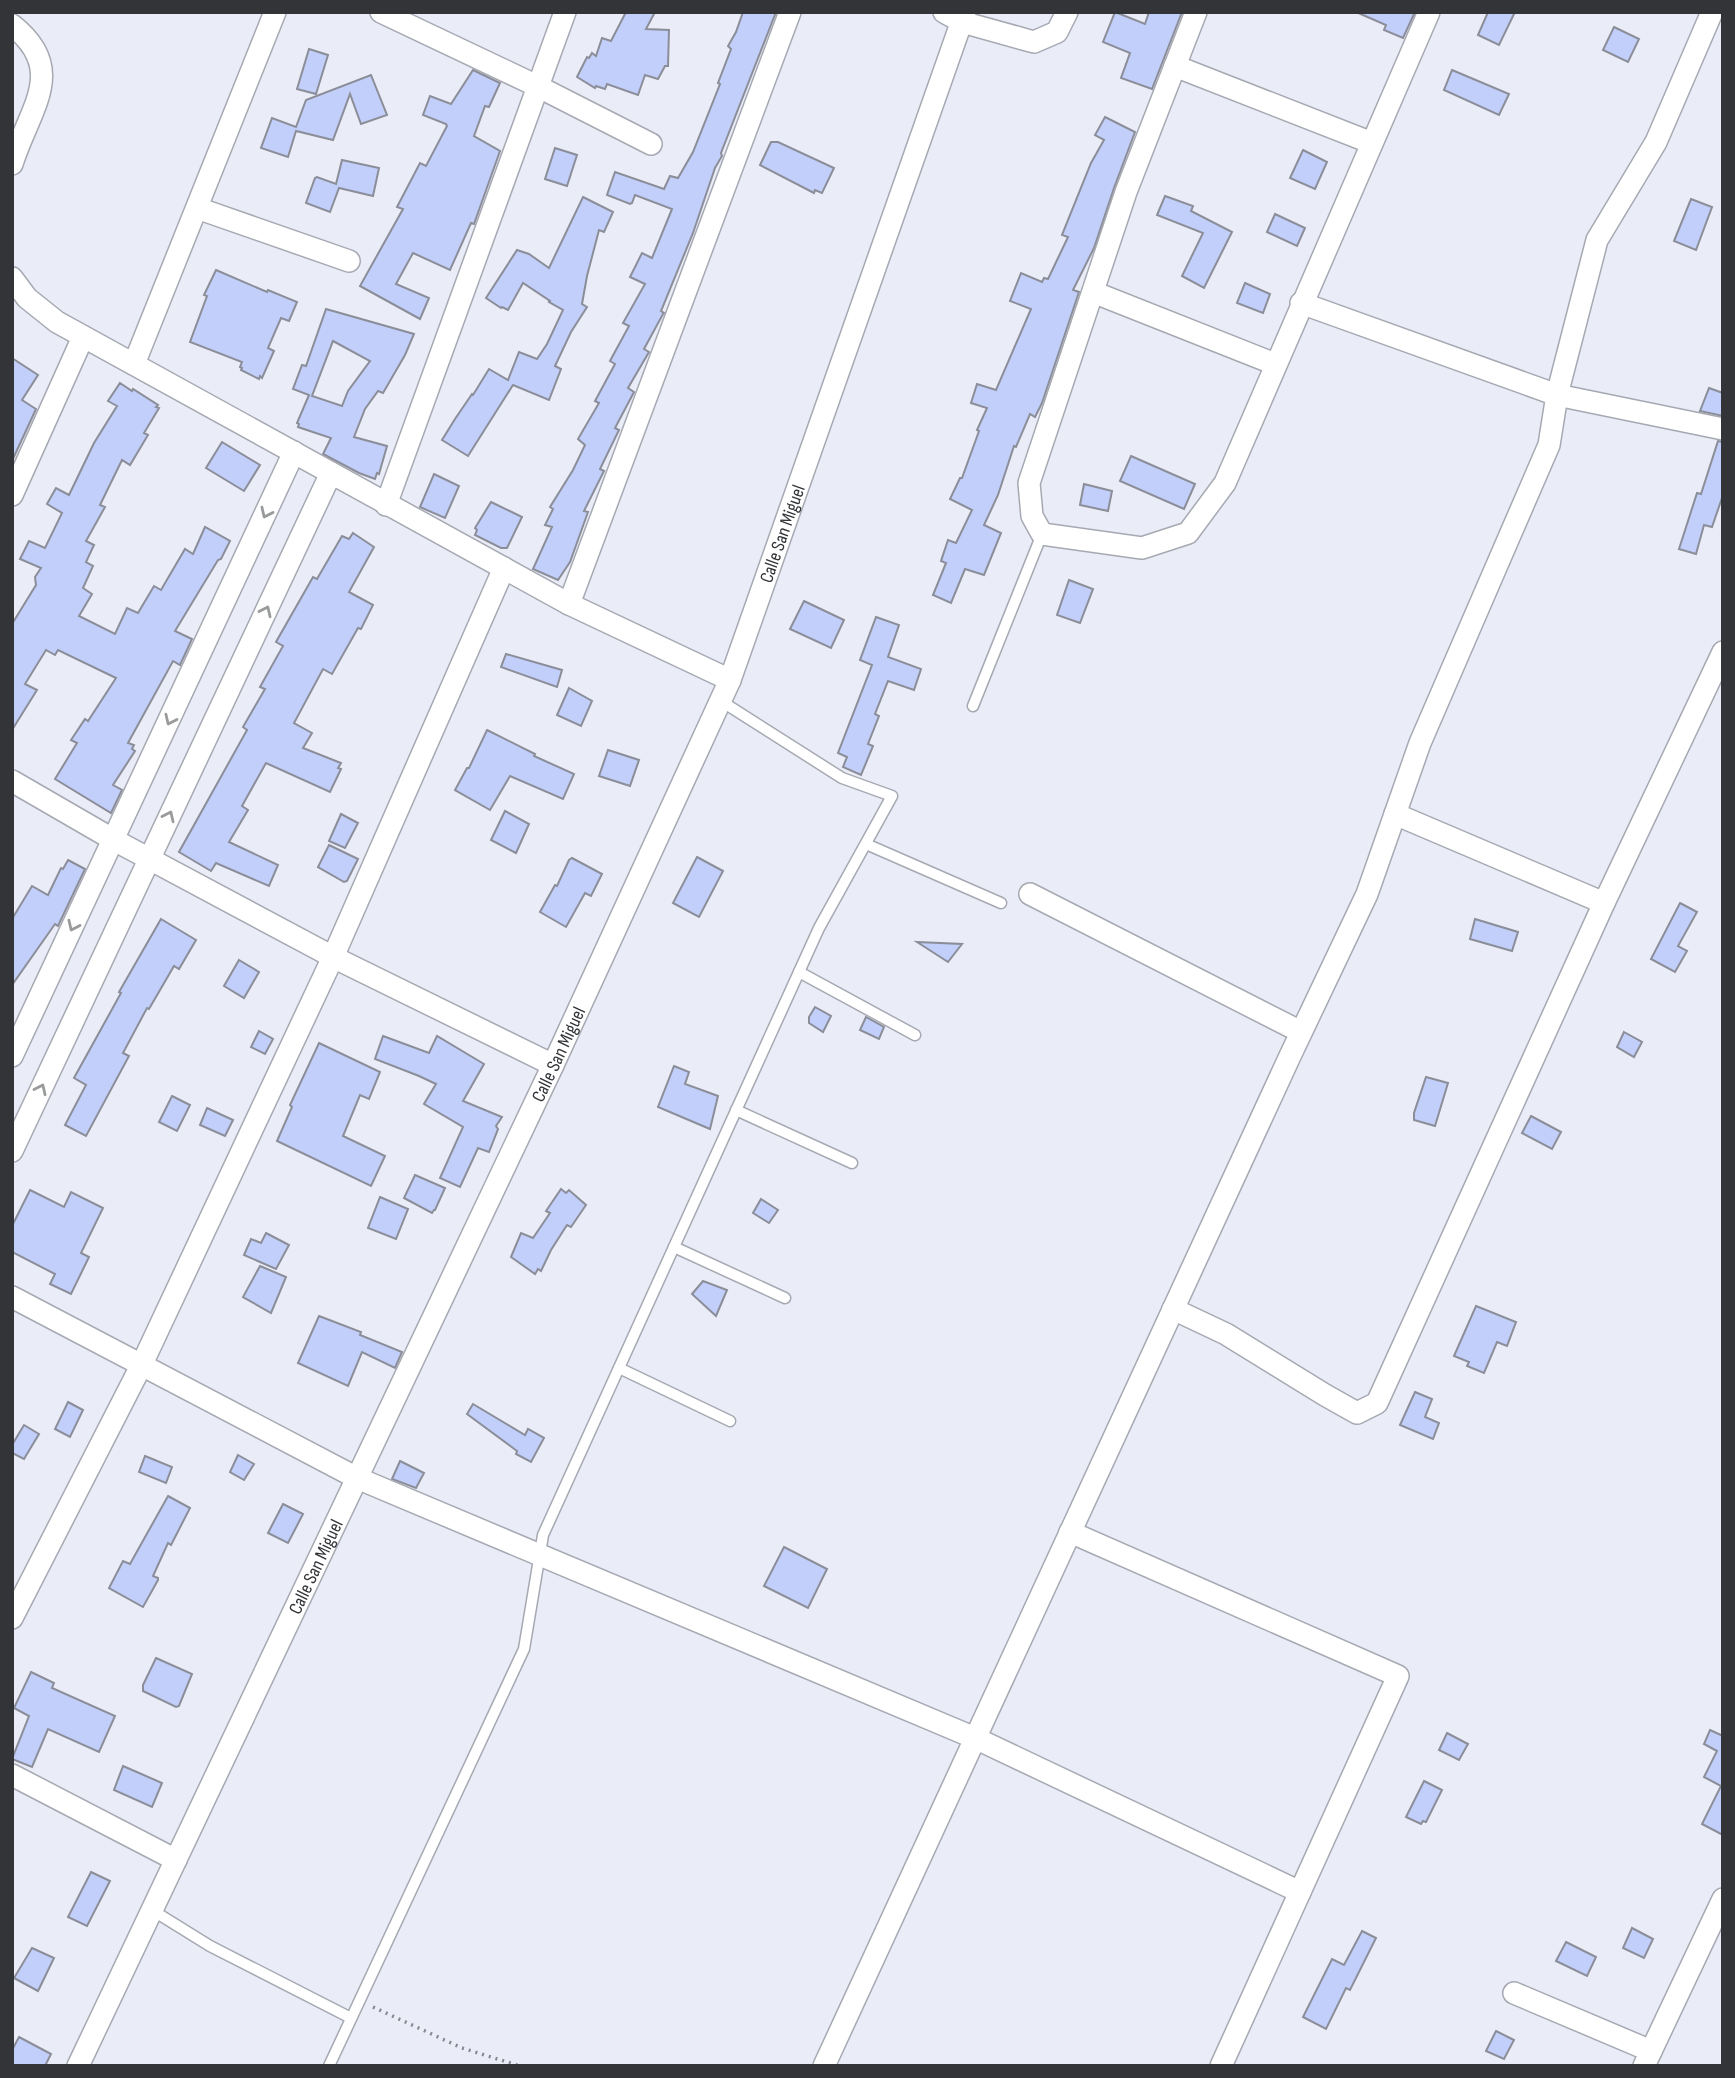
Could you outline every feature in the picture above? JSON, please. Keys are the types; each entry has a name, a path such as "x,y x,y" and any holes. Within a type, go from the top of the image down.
{"street":[{"path":"134,364 275,12"},
{"path":"382,12 652,144"},
{"path":"387,505 565,12"},
{"path":"569,604 790,12"},
{"path":"957,15 1034,42 1057,33 1068,12"},
{"path":"1195,13 1126,192 1028,483 1031,516 1042,534 1142,548 1188,533 1225,483 1429,12"},
{"path":"824,2066 1367,894 1420,743 1549,445 1557,395 1597,240 1656,142 1712,12"},
{"name":"Calle San Miguel","path":"78,2066 553,1065 730,680 957,15"},
{"path":"12,25 33,45 41,61 44,78 12,164"},
{"path":"1175,66 1372,143"},
{"path":"197,208 349,261"},
{"path":"12,278 27,298 57,322 83,337 569,604 730,680"},
{"path":"1093,292 1275,364"},
{"path":"1301,303 1557,395 1723,429"},
{"path":"12,495 83,337"},
{"path":"12,1056 295,452"},
{"path":"12,1151 331,473"},
{"path":"12,1618 142,1364 333,957 504,568"},
{"path":"1173,1309 1226,1334 1357,1413 1377,1404 1604,903 1723,652"},
{"path":"12,781 114,840 333,957 553,1065"},
{"path":"1395,814 1604,903"},
{"path":"1030,894 1301,1032"},
{"path":"12,1297 357,1478 975,1738 1300,1892"},
{"path":"1070,1532 1398,1676 1221,2066"},
{"path":"12,1775 176,1860"},
{"path":"1514,1993 1647,2058 1723,1899"}],"lane":[{"path":"974,705 1042,534"},
{"path":"328,2066 524,1648 543,1535 818,928 892,796 842,778 720,701"},
{"path":"866,844 1002,903"},
{"path":"799,972 915,1035"},
{"path":"736,1110 852,1163"},
{"path":"674,1247 785,1298"},
{"path":"619,1368 730,1421"},
{"path":"152,1910 210,1946 351,2018"}],"path":[{"path":"359,2000 462,2048 520,2066"}],"building":[{"path":"626,12 655,12 646,29 669,30 668,66 665,66 658,79 645,75 638,95 607,84 605,89 595,88 577,77 587,57 592,53 596,56 602,38 611,41"},
{"path":"743,12 776,12 661,311 664,313 644,349 649,352 628,388 634,392 615,428 619,430 600,469 604,471 584,511 588,512 570,562 558,580 533,569 552,527 545,525 553,509 550,507 585,445 578,439 599,403 595,401 615,364 610,361 629,326 623,323 645,284 630,277 642,253 652,258 672,209 635,195 630,204 607,195 615,172 664,189 670,176 678,178 693,152 720,84 718,83 731,49 728,46"},
{"path":"1115,12 1145,24 1149,12 1182,12 1152,89 1121,78 1130,53 1103,42"},
{"path":"1356,12 1415,12 1403,38 1384,30 1386,25"},
{"path":"1488,12 1515,12 1499,45 1478,35"},
{"path":"1614,27 1639,39 1628,62 1603,50"},
{"path":"309,49 328,55 316,94 297,89"},
{"path":"473,70 500,83 489,107 485,106 474,136 500,151 474,224 471,223 450,270 413,253 396,284 429,298 420,319 360,286 403,209 397,207 420,163 426,166 447,126 423,115 430,96 451,104"},
{"path":"1452,70 1509,94 1499,115 1444,90"},
{"path":"371,75 387,115 361,124 350,94 333,140 296,131 288,157 261,148 272,118 296,127 306,100"},
{"path":"1105,117 1135,132 1094,248 1073,290 1079,292 1042,403 1035,417 1030,414 1016,447 1014,446 998,495 984,525 1001,533 984,575 965,569 951,603 933,595 946,563 941,561 948,540 956,543 972,510 950,499 962,478 987,408 971,403 977,384 996,390 1031,309 1010,301 1021,273 1042,282 1044,278 1048,279 1068,237 1062,235 1091,163 1104,140 1095,135"},
{"path":"771,142 778,142 834,168 822,193 815,190 814,193 760,165"},
{"path":"555,148 577,155 567,186 545,179"},
{"path":"1303,150 1327,162 1315,189 1290,178"},
{"path":"342,160 379,168 373,196 339,188 330,212 306,203 315,178 336,184"},
{"path":"1165,196 1193,206 1191,211 1232,232 1204,288 1182,276 1203,233 1157,215"},
{"path":"583,197 613,212 604,232 599,230 582,304 587,307 571,332 555,366 561,369 549,400 513,385 468,456 442,440 455,419 489,369 508,380 519,352 537,359 563,310 523,283 508,310 486,298 517,250 529,254 549,268"},
{"path":"1691,199 1712,207 1696,250 1674,241"},
{"path":"1275,214 1305,228 1297,246 1267,232"},
{"path":"216,270 297,302 289,321 281,318 268,348 274,351 262,378 241,370 242,362 190,342 207,296 204,295"},
{"path":"1245,283 1270,294 1263,313 1237,303"},
{"path":"326,309 414,334 383,393 378,391 365,409 354,437 387,446 375,479 323,454 331,438 298,427 297,423 309,395 293,389 302,365 306,366","holes":["333,341 370,361 348,391 342,406 312,396"]},
{"path":"12,358 38,375 22,400 36,409 12,461"},
{"path":"120,383 159,408 144,433 148,435 130,465 122,460 100,505 105,507 86,541 94,545 86,562 93,566 83,588 92,594 79,616 115,634 127,608 138,613 154,586 161,590 185,549 193,554 205,527 230,541 175,631 192,639 180,665 173,661 128,743 134,745 132,749 135,751 113,785 122,790 111,813 55,779 77,743 71,740 85,719 88,721 116,678 58,650 55,655 46,650 25,684 37,690 12,730 12,624 36,585 35,577 41,568 20,559 29,541 45,548 62,513 47,504 56,488 69,495 94,443 117,406 108,401"},
{"path":"1709,388 1723,393 1723,416 1700,411"},
{"path":"1718,441 1723,442 1723,495 1712,527 1704,525 1696,554 1679,549"},
{"path":"222,442 260,465 244,491 206,468"},
{"path":"1131,456 1195,484 1184,509 1120,481"},
{"path":"434,474 459,486 445,518 420,507"},
{"path":"1084,484 1112,491 1108,511 1080,505"},
{"path":"491,502 522,517 507,548 501,548 475,535 475,528"},
{"path":"353,533 374,547 349,592 373,605 332,674 323,669 294,723 312,733 303,748 341,763 338,768 341,769 330,792 266,763 242,806 248,810 229,842 278,865 269,886 216,863 211,871 179,852 247,730 243,727 265,689 260,687 283,646 276,642 313,577 317,579 342,536 349,539"},
{"path":"1069,580 1093,589 1080,623 1057,615"},
{"path":"804,601 844,620 831,648 790,629"},
{"path":"876,617 899,625 888,657 921,669 914,690 888,681 875,714 879,716 868,744 873,746 861,775 843,767 847,757 838,753 872,665 860,660"},
{"path":"506,654 562,670 557,687 501,667"},
{"path":"569,688 592,701 581,726 557,715"},
{"path":"487,730 574,774 563,799 510,776 490,810 455,790"},
{"path":"608,750 639,760 630,786 599,776"},
{"path":"505,811 529,824 516,853 491,840"},
{"path":"341,814 358,823 345,848 329,841"},
{"path":"329,845 358,859 347,881 344,882 318,867"},
{"path":"697,857 723,871 699,917 673,903"},
{"path":"572,858 602,874 591,896 585,893 566,927 540,912"},
{"path":"68,860 85,869 58,926 55,924 12,985 12,919 32,886 48,895 61,868 63,869"},
{"path":"1680,903 1697,912 1678,946 1687,951 1675,972 1651,959"},
{"path":"161,919 196,940 179,969 174,966 149,1009 147,1008 123,1053 129,1056 86,1136 65,1125 86,1085 74,1078"},
{"path":"1475,919 1518,932 1512,951 1470,939"},
{"path":"917,942 962,944 948,962"},
{"path":"239,960 259,972 244,998 224,986"},
{"path":"815,1007 831,1016 823,1032 809,1023 809,1017"},
{"path":"866,1017 884,1027 879,1039 860,1030"},
{"path":"259,1031 273,1039 265,1054 251,1047"},
{"path":"1624,1032 1642,1042 1634,1057 1617,1047"},
{"path":"383,1036 429,1053 437,1036 484,1064 463,1101 502,1117 496,1126 498,1129 489,1152 478,1148 460,1187 440,1178 463,1127 424,1104 436,1084 375,1059"},
{"path":"319,1043 380,1072 369,1099 360,1095 343,1136 385,1156 371,1186 277,1141 292,1107 290,1105"},
{"path":"674,1066 689,1072 685,1084 718,1096 710,1129 658,1107"},
{"path":"1426,1077 1448,1083 1435,1126 1414,1120"},
{"path":"172,1096 190,1105 177,1131 159,1122"},
{"path":"207,1108 233,1120 225,1136 200,1125"},
{"path":"1531,1116 1561,1132 1552,1149 1522,1133"},
{"path":"415,1175 445,1188 432,1213 404,1198"},
{"path":"561,1189 566,1193 569,1190 586,1205 571,1227 567,1225 541,1271 538,1269 535,1274 511,1257 521,1233 533,1238 550,1213 546,1211"},
{"path":"30,1190 64,1207 71,1192 103,1208 81,1253 89,1257 71,1294 50,1284 55,1274 12,1252 12,1226"},
{"path":"380,1197 408,1209 396,1239 368,1228"},
{"path":"761,1199 778,1210 769,1223 753,1213"},
{"path":"266,1233 289,1245 276,1269 244,1255 251,1239 261,1243"},
{"path":"260,1266 286,1277 271,1313 243,1297"},
{"path":"703,1281 727,1290 716,1316 692,1294"},
{"path":"1476,1306 1516,1322 1507,1346 1497,1342 1484,1373 1467,1366 1469,1362 1454,1356"},
{"path":"319,1316 402,1352 395,1368 362,1352 348,1386 298,1363"},
{"path":"1415,1392 1432,1399 1425,1417 1439,1423 1433,1439 1400,1425"},
{"path":"68,1402 83,1410 70,1437 55,1429"},
{"path":"473,1404 525,1435 528,1429 544,1438 531,1462 516,1454 517,1451 467,1414"},
{"path":"24,1425 39,1434 24,1459 12,1453 12,1445"},
{"path":"238,1455 254,1464 244,1480 230,1472"},
{"path":"145,1456 172,1467 166,1483 139,1472"},
{"path":"400,1461 424,1473 416,1488 392,1479"},
{"path":"168,1496 190,1508 171,1545 168,1543 153,1576 158,1580 143,1607 109,1588 123,1561 130,1564"},
{"path":"283,1504 303,1514 288,1543 268,1533"},
{"path":"784,1547 827,1569 808,1608 764,1586"},
{"path":"156,1658 192,1674 179,1706 143,1691 143,1685"},
{"path":"31,1672 54,1683 52,1688 115,1716 99,1752 48,1729 32,1767 12,1759 29,1716 14,1708"},
{"path":"1710,1730 1723,1736 1723,1835 1702,1824 1721,1786 1704,1777 1717,1751 1704,1744"},
{"path":"1447,1733 1468,1744 1459,1760 1439,1750"},
{"path":"123,1766 162,1783 152,1807 114,1790"},
{"path":"1424,1781 1442,1790 1426,1822 1421,1824 1406,1817"},
{"path":"91,1872 110,1881 87,1926 68,1917"},
{"path":"1632,1928 1653,1939 1644,1958 1623,1948"},
{"path":"1362,1931 1376,1938 1350,1990 1346,1988 1326,2029 1303,2017 1332,1959 1344,1965"},
{"path":"1566,1942 1596,1957 1587,1976 1556,1961"},
{"path":"32,1948 54,1958 38,1991 14,1978"},
{"path":"1496,2031 1514,2040 1504,2059 1486,2051"},
{"path":"19,2037 51,2054 45,2066 12,2066 12,2050"}]}
